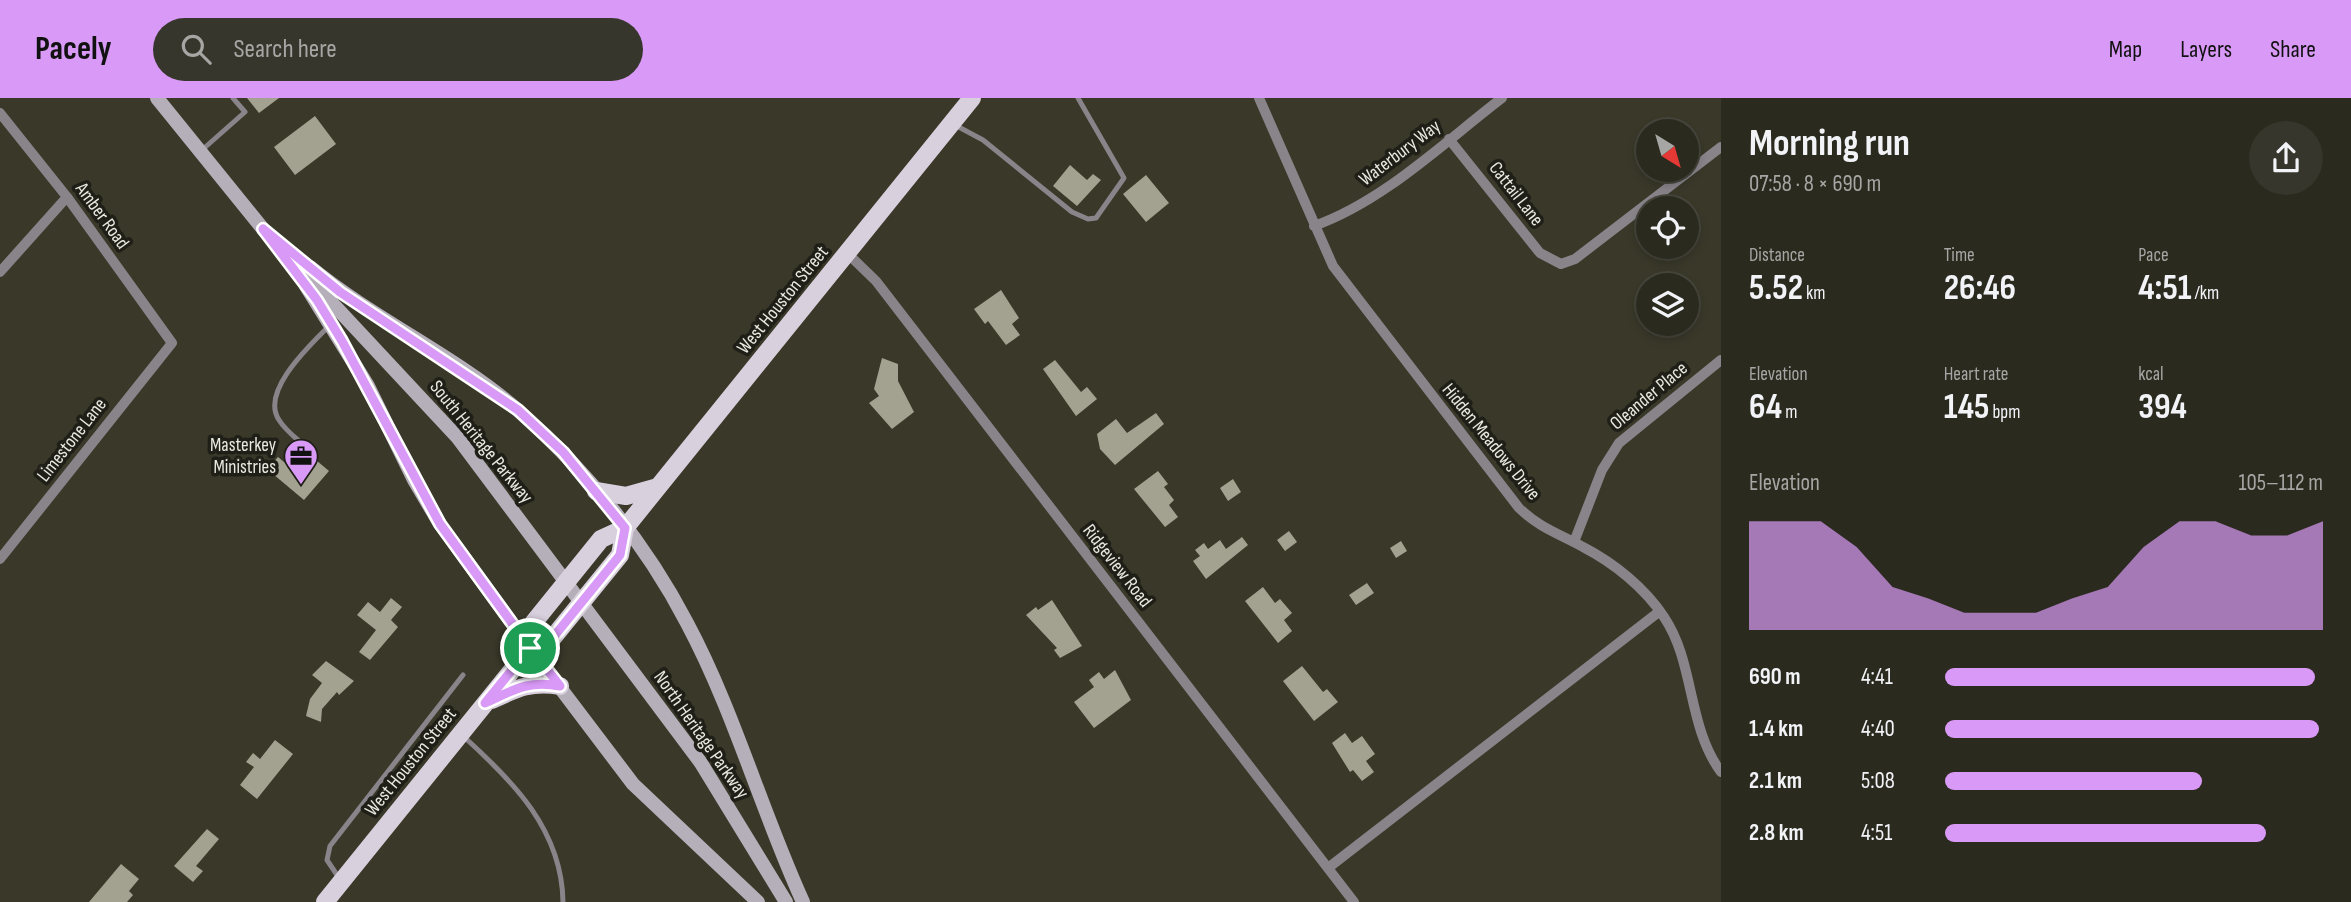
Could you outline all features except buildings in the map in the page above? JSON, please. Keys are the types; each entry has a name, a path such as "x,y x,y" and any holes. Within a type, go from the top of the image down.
{"main road":[{"name":"West Houston Street","path":"530,648 534,622 601,539 625,528 972,98"},
{"name":"South Heritage Parkway","path":"164,100 200,152 263,229 458,438 576,595"},
{"path":"263,229 331,324 368,386 414,480 440,524 530,648 633,784 758,902"},
{"path":"263,229 340,292 518,410 563,452 596,491 625,528 687,622 803,902"},
{"path":"596,491 626,496 658,487"},
{"name":"West Houston Street","path":"324,902 530,648 551,640 620,555 625,528"},
{"name":"North Heritage Parkway","path":"576,595 701,764 786,902"},
{"path":"485,703 525,684 539,682 560,686"}],"street":[{"name":"Hidden Meadows Drive","path":"1259,98 1333,266 1519,508 1549,532 1602,558 1632,581 1660,611 1679,651 1701,739 1721,772"},
{"name":"Waterbury Way","path":"1314,226 1334,219 1371,197 1502,98"},
{"name":"Amber Road","path":"0,113 67,197 172,343"},
{"name":"Cattail Lane","path":"1449,139 1540,253 1561,264 1575,259 1721,147"},
{"path":"0,272 67,197"},
{"name":"Ridgeview Road","path":"848,254 876,281 1354,902"},
{"name":"Limestone Lane","path":"0,559 172,343"},
{"name":"Oleander Place","path":"1574,542 1601,470 1619,443 1721,360"},
{"path":"1328,868 1660,611"}],"lane":[{"path":"200,152 245,112 233,98"},
{"path":"952,123 983,140 1072,212 1088,219 1096,218 1124,178 1078,98"},
{"path":"299,441 278,419 274,402 288,372 341,311"},
{"path":"342,881 327,860 330,846 463,675"},
{"path":"460,734 507,776 541,821 558,868 563,902"}],"place":[{"name":"Masterkey Ministries","path":"301,486"}],"route":[{"path":"530,648 440,524 414,480 368,386 342,341 317,300 263,229 340,292 518,410 563,452 625,528 620,555 551,640 530,648 485,703 525,684 539,682 560,686 530,648"}]}
